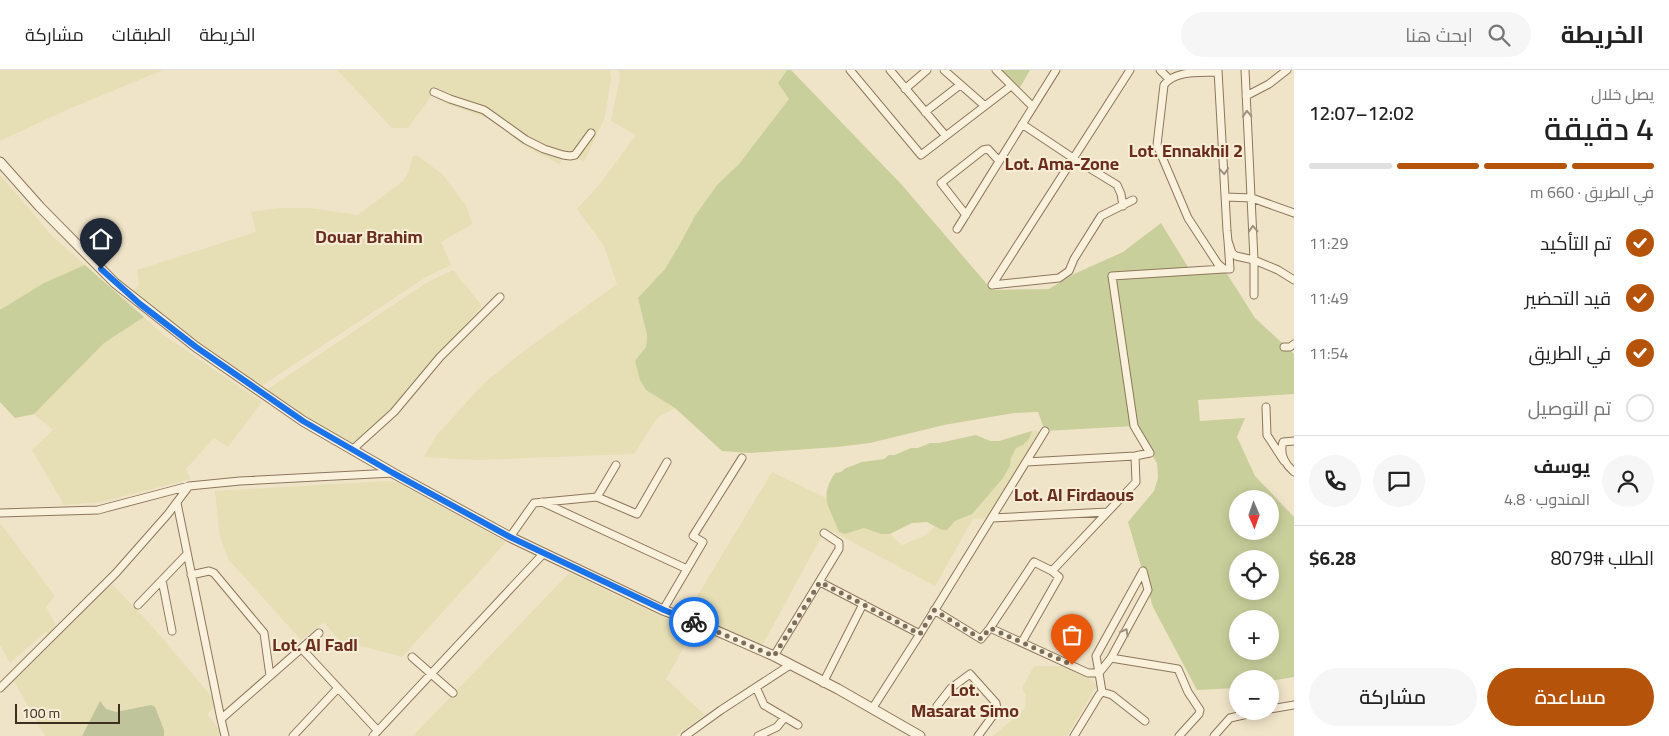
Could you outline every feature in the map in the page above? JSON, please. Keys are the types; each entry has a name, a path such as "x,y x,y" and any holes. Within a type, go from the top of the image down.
{"street":[{"path":"850,70 921,155 1011,86"},
{"path":"890,70 946,135"},
{"path":"905,89 927,70"},
{"path":"944,70 985,106"},
{"path":"996,70 1032,107"},
{"path":"957,229 1056,70"},
{"path":"1130,70 992,284 1059,278 1069,271 1074,259 1102,216 1133,200"},
{"path":"1160,70 1169,79"},
{"path":"1245,70 1252,198 1254,295"},
{"path":"1246,96 1269,84 1287,70"},
{"path":"1218,71 1228,241 1227,269 1218,264 1188,218 1157,145 1164,85 1176,75 1218,71"},
{"path":"926,112 960,84"},
{"path":"434,92 450,100 484,110 526,140 544,149 563,155 575,155 590,133"},
{"path":"1022,124 1117,185 1121,194 1122,206"},
{"path":"966,215 941,183 982,150 988,149 999,161"},
{"path":"0,162 87,256 140,304 196,347 303,421 393,473 543,554 664,610 774,656 920,736"},
{"path":"1226,198 1252,198 1293,211"},
{"path":"1228,241 1232,253 1236,256 1254,260 1278,270 1294,280"},
{"path":"1026,462 1134,456 1150,453 1134,426 1112,276 1227,269"},
{"path":"352,450 394,412 440,356 500,297"},
{"path":"1284,346 1294,344"},
{"path":"1266,407 1267,435 1284,461 1294,472"},
{"path":"872,709 1045,431"},
{"path":"1284,461 1282,443 1294,441"},
{"path":"1052,571 1136,482 1134,456"},
{"path":"664,610 703,542 692,536 742,458"},
{"path":"510,537 534,503 597,497 637,514 667,462"},
{"path":"597,497 616,465"},
{"path":"0,514 98,510 189,486 240,481 393,473"},
{"path":"0,690 116,572 177,503 189,486"},
{"path":"542,502 687,569"},
{"path":"177,503 226,736"},
{"path":"992,518 1106,512"},
{"path":"774,656 839,549 839,543 824,533"},
{"path":"138,605 187,554"},
{"path":"302,649 376,733 543,554"},
{"path":"934,610 981,639 1034,562 1052,571 1059,577 1022,642"},
{"path":"191,575 209,571 214,573 264,633 270,676"},
{"path":"1099,673 1111,658 1148,590 1143,571 1096,656 1102,692"},
{"path":"162,580 172,631"},
{"path":"820,582 920,634"},
{"path":"823,683 864,604"},
{"path":"990,628 1088,673 1099,673"},
{"path":"221,719 319,633"},
{"path":"412,657 453,693"},
{"path":"1111,658 1178,669 1188,692 1200,710 1199,714 1179,736"},
{"path":"685,736 790,665"},
{"path":"938,706 951,688 970,674 996,703 997,710 978,736"},
{"path":"756,687 764,705 798,725"},
{"path":"293,736 338,688"},
{"path":"1102,692 1112,695 1145,721"},
{"path":"1077,735 1098,695 1102,692"},
{"path":"1279,708 1294,705"},
{"path":"758,736 777,726 785,717"},
{"path":"1214,736 1229,719"}],"shaded area":[{"path":"0,70 163,70 64,111 0,141"},
{"path":"337,70 610,70 611,79 605,117 584,162 568,153 559,164 528,148 489,119 445,103 432,95 408,128 392,128"},
{"path":"619,70 787,70 778,83 789,99 739,164 717,185 665,269 638,298 647,335 646,347 635,361 646,390 675,408 658,417 634,454 477,460 424,457 436,436 483,384 520,354 617,284 604,246 577,209 599,185 636,135 611,121 620,77"},
{"path":"417,155 442,174 466,205 472,224 441,242 451,265 426,277 260,387 190,337 132,292 139,285 137,270 256,232 251,212 280,208 310,208 358,215 403,181 413,156"},
{"path":"0,175 52,236 165,336 262,402 228,447 214,438 186,469 191,479 101,502 64,505 32,450 53,430 34,414 15,418 0,402"},
{"path":"453,270 482,306 434,360 405,397 351,445 265,391 426,283"},
{"path":"1032,431 1045,431 992,518 973,519 935,586 826,528 763,644 687,613 772,472 826,498 839,532 845,534 864,528 881,534 890,534 902,545 928,534 935,526 942,530 947,530 955,521 972,514 1010,466 1011,458 1016,448 1023,445"},
{"path":"396,482 506,542 402,657 339,640 324,622 301,640 229,560 219,530 215,491"},
{"path":"0,523 55,596 46,607 56,626 48,635 46,631 10,663 0,645"},
{"path":"569,573 693,631 666,679 705,715 675,736 413,736"},
{"path":"112,584 152,626 218,704 207,714 224,736 164,736 164,730 106,709 100,701 82,736 45,736 14,681"},
{"path":"1034,666 1066,666 1087,677 1098,686 1067,736 993,736 1025,708 1026,696 1022,688"}],"green space":[{"path":"787,70 791,70 902,185 992,290 1049,289 1074,274 1123,252 1161,223 1188,267 1224,269 1255,318 1294,354 1294,394 1198,400 1200,421 1245,418 1237,437 1255,476 1268,490 1229,490 1229,540 1279,540 1279,501 1294,517 1294,677 1279,680 1279,670 1229,670 1229,688 1197,690 1153,607 1128,522 1154,491 1158,478 1157,463 1134,426 1045,431 1038,412 1014,413 944,425 870,443 750,453 722,451 675,408 646,390 640,380 635,361 646,347 647,335 638,298 665,269 695,216 717,185 739,164 789,99 778,83"},
{"path":"996,70 1030,70 1018,91"},
{"path":"85,265 144,317 104,343 34,414 15,418 0,402 0,310 44,283"},
{"path":"1032,431 1029,439 1023,445 1016,448 1011,458 1010,466 1003,478 972,514 955,521 947,530 942,530 927,522 912,523 890,534 881,534 864,528 845,534 839,532 826,497 830,482 835,473 862,462 884,459 889,455 895,455 930,443 939,443 976,435 990,441 999,441"},
{"path":"100,701 106,709 116,712 151,705 155,707 164,730 164,736 82,736"}],"way so far":[{"path":"694,622 774,656 820,582 920,634 934,610 981,639 990,628 1072,665"}],"district":[{"name":"Lot. Ennakhil 2","path":"1186,150"},
{"name":"Lot. Ama-Zone","path":"1062,163"},
{"name":"Douar Brahim","path":"369,236"},
{"name":"Lot. Al Firdaous","path":"1074,494"},
{"name":"Lot. Al Fadl","path":"315,644"},
{"name":"Lot. Masarat Simo","path":"965,699"}],"route":[{"path":"101,269 140,304 196,347 303,421 393,473 543,554 694,622"}]}
